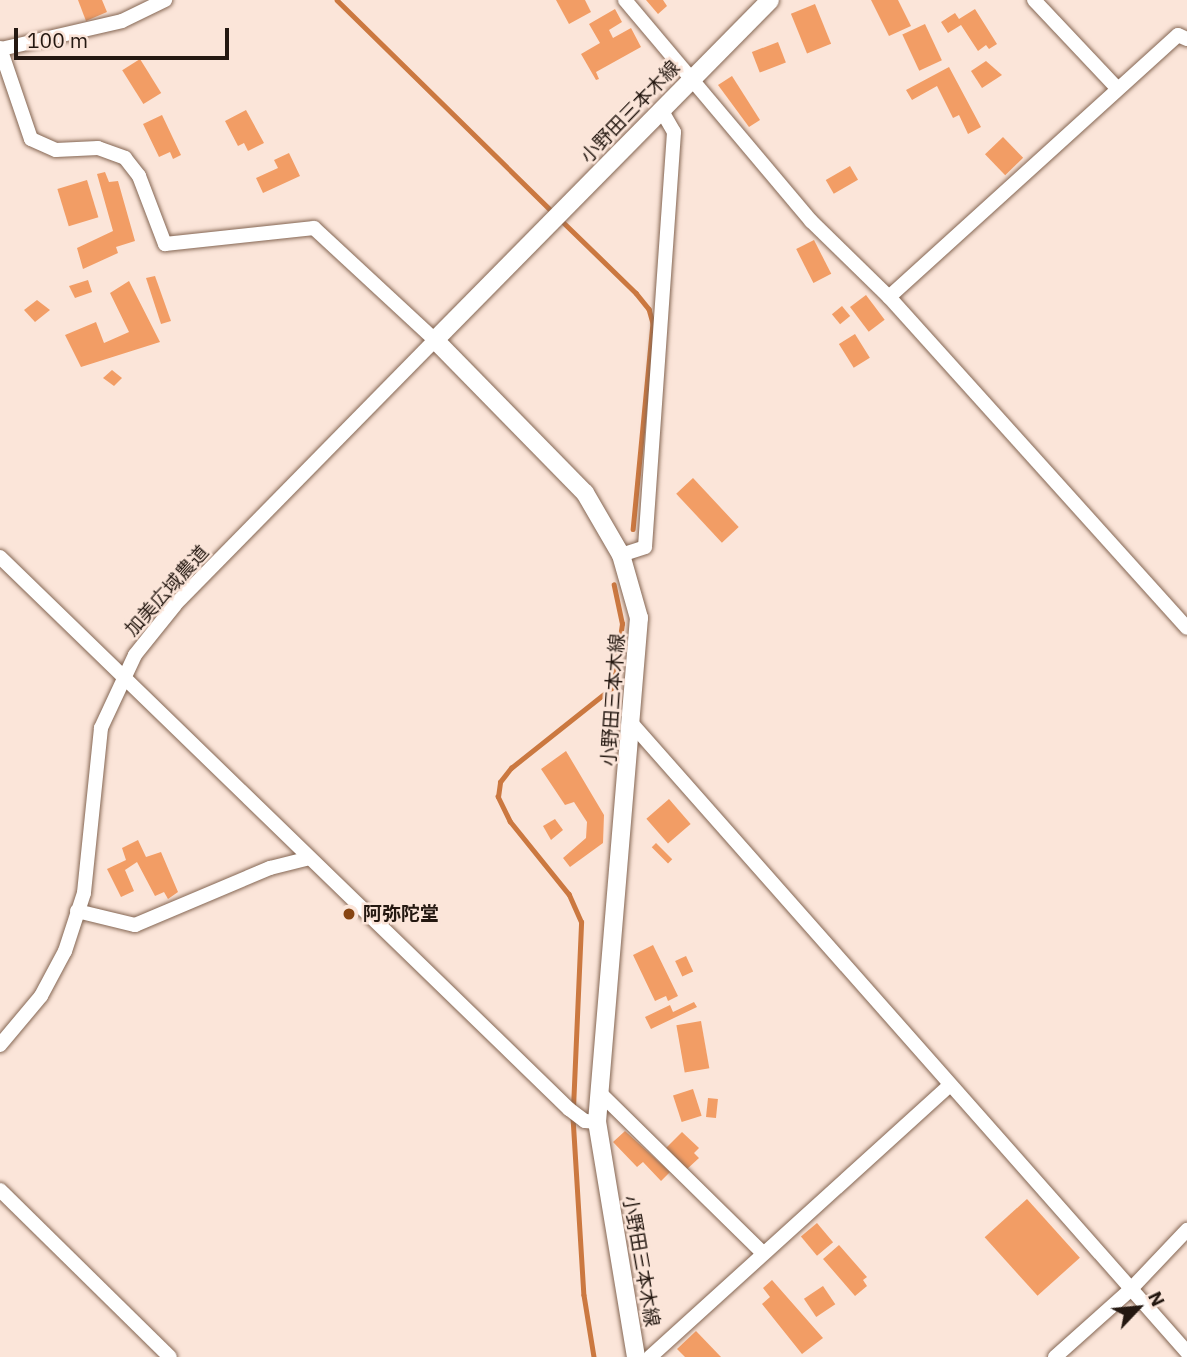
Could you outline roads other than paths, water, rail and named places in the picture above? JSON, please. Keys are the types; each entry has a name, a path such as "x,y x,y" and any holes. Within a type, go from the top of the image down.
{"main road":[{"name":"小野田三本木線","path":"636,1357 597,1122 633,725 639,618 621,555 586,493 435,340 770,0"}],"street":[{"path":"165,0 122,21 0,48 31,139 56,150 98,148 125,158 139,176 166,244 314,228 435,340"},
{"path":"625,0 811,221 889,297 1187,628"},
{"path":"1034,0 1118,89"},
{"path":"889,297 1178,35 1187,39"},
{"path":"621,555 645,547 674,132 662,111"},
{"name":"加美広域農道","path":"0,1045 41,996 65,951 84,893 101,728 121,678 175,605 435,340"},
{"path":"2,564 569,1109 585,1121 597,1122"},
{"path":"633,725 949,1086 1187,1352"},
{"path":"78,911 135,925 270,868 307,859"},
{"path":"650,1357 949,1086"},
{"path":"600,1093 763,1253"},
{"path":"0,1190 170,1357"},
{"path":"1055,1357 1130,1290 1187,1230"}],"waterway":[{"path":"337,0 554,213"},
{"path":"560,219 636,293 649,309 653,323 633,529"},
{"path":"573,1108 581,922 569,895 510,822 498,797 500,782 511,768 613,687 622,624 614,585"},
{"path":"573,1117 584,1295 594,1357"}],"place":[{"name":"阿弥陀堂","path":"349,914"}]}
